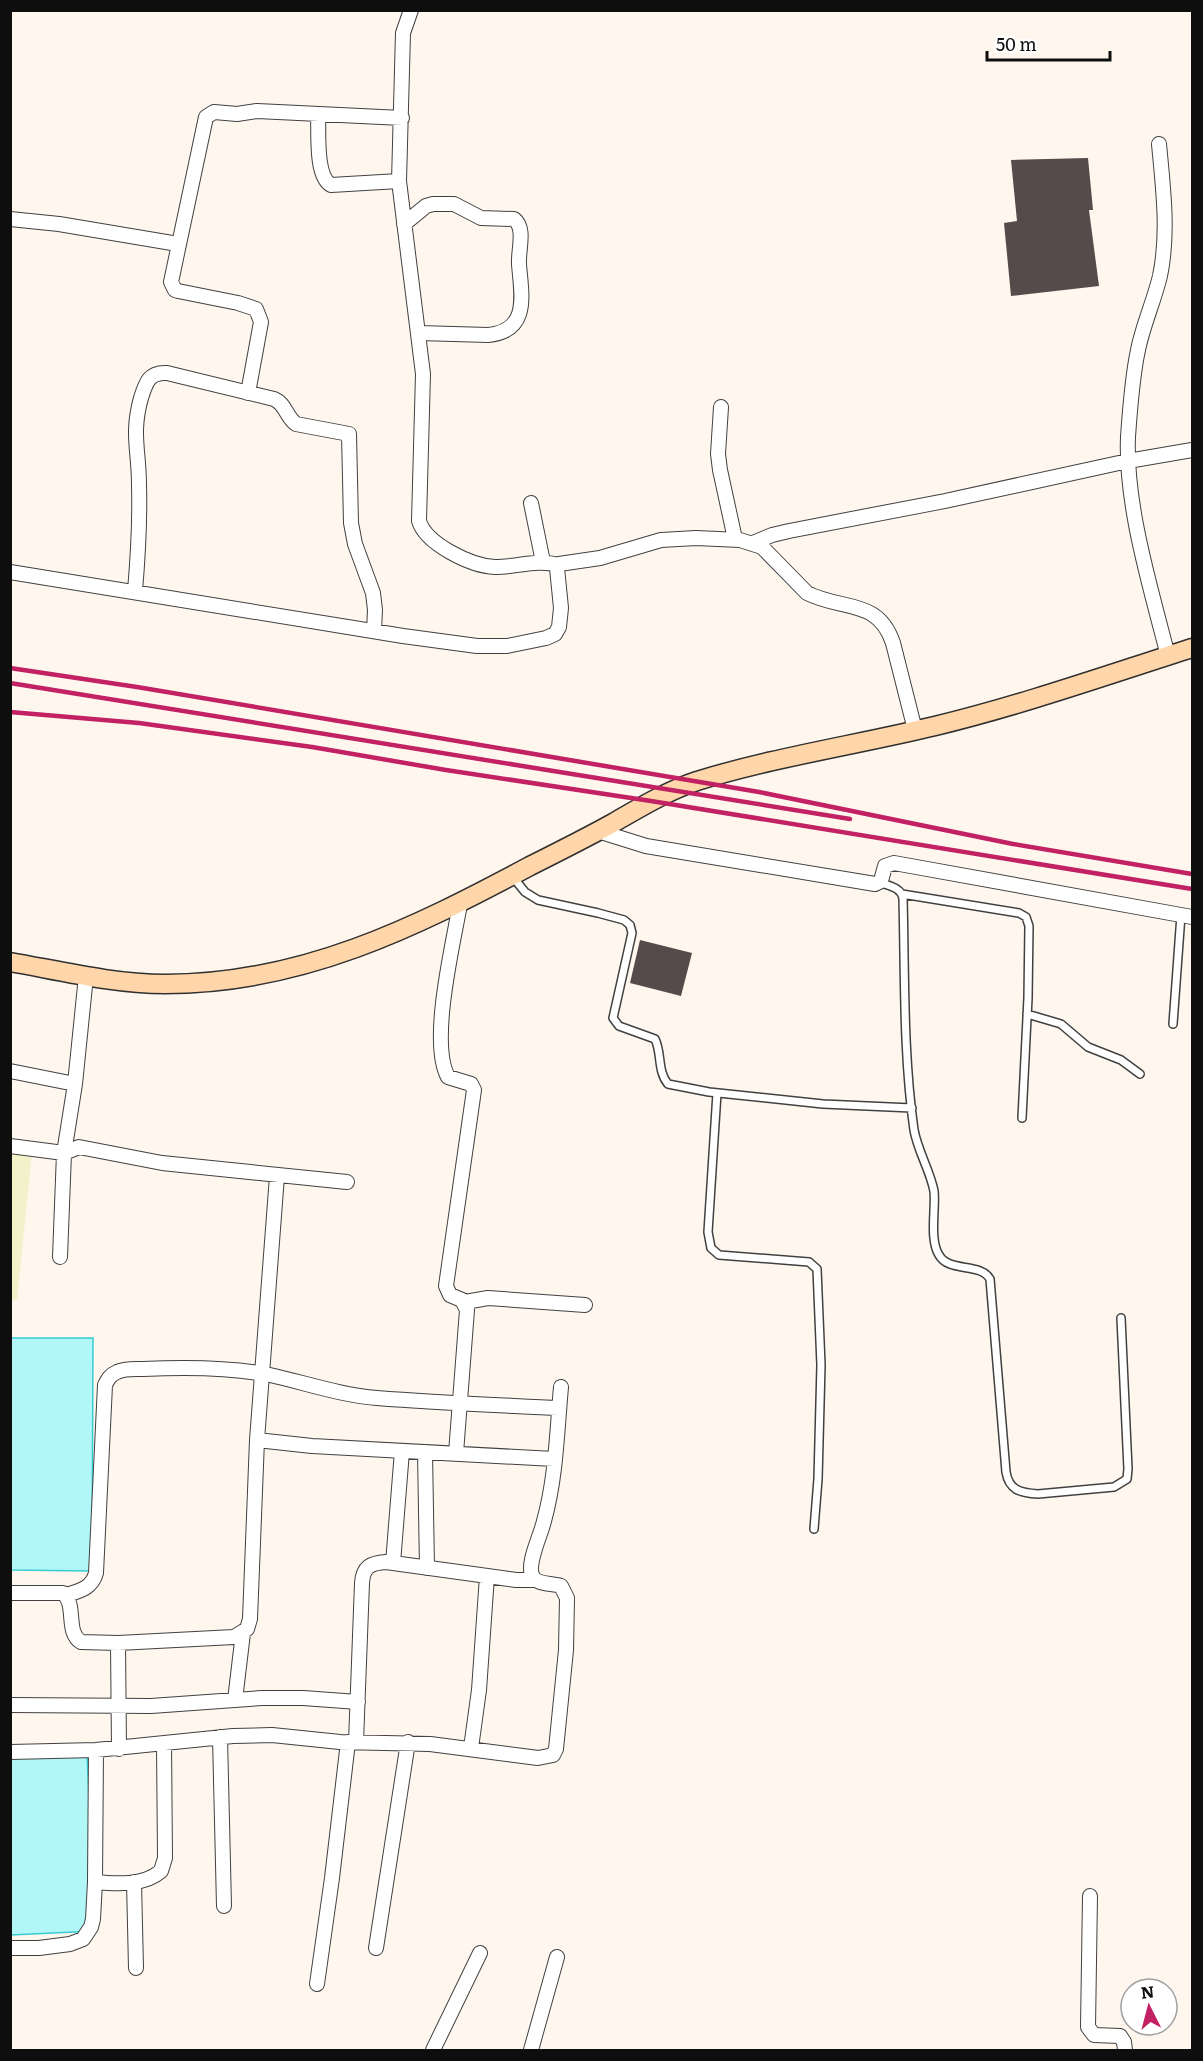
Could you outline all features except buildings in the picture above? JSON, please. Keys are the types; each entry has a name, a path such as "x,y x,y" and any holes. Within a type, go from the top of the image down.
{"main road":[{"path":"10,962 86,976 167,984 208,982 267,974 314,963 362,947 460,904 651,801 695,782 777,760 983,713 1192,648"}],"street":[{"path":"411,10 404,33 399,181 419,333 423,393 418,512 422,529 432,540 446,549 485,566 494,567 543,562 559,565 600,558 661,540 735,539 753,543 762,547 807,593 864,610 880,618 889,632 915,730"},
{"path":"248,393 261,322 259,313 252,307 238,303 175,290 171,282 202,131 208,115 214,112 237,114 257,111 402,118"},
{"path":"318,114 320,170 327,183 399,181"},
{"path":"1159,144 1164,196 1163,250 1160,276 1138,352 1130,416 1128,461 1146,569 1168,656"},
{"path":"404,224 426,206 440,204 459,206 482,218 514,219 520,227 519,263 523,300 521,310 511,326 501,333 488,335 419,333"},
{"path":"10,219 60,224 178,244"},
{"path":"135,591 139,483 134,426 146,382 154,374 167,372 278,401 293,422 297,424 349,434 351,523 355,544 373,593 374,631"},
{"path":"721,407 718,454 735,539"},
{"path":"753,543 771,535 945,501 1128,461 1192,450"},
{"path":"531,502 543,562"},
{"path":"10,572 374,631 477,646 507,646 555,634 560,618 557,568 559,565"},
{"path":"598,831 646,846 698,856 875,884 879,882 885,866 894,863 1187,916"},
{"path":"460,904 440,1033 448,1077 471,1084 474,1090 446,1286 450,1295 465,1302 488,1298 585,1305"},
{"path":"60,1257 64,1153 75,1084 86,976"},
{"path":"10,1071 75,1084"},
{"path":"10,1146 64,1153 79,1147 162,1163 347,1182"},
{"path":"10,1593 59,1592 66,1595 69,1598 76,1638 81,1642 118,1643 234,1637 243,1633 249,1625 257,1440 277,1176"},
{"path":"456,1453 467,1310 465,1302"},
{"path":"66,1595 89,1586 96,1573 105,1385 108,1377 122,1370 196,1368 262,1374 357,1395 559,1408"},
{"path":"534,1580 531,1568 548,1505 561,1386"},
{"path":"257,1440 312,1446 554,1459"},
{"path":"393,1563 402,1451"},
{"path":"425,1452 427,1568"},
{"path":"10,1752 119,1749 220,1737 272,1735 352,1742 408,1742 538,1758 549,1757 556,1749 566,1650 567,1598 561,1586 534,1580 393,1563 368,1566 363,1575 358,1702 352,1742 333,1878 317,1984"},
{"path":"471,1748 479,1690 487,1576"},
{"path":"235,1700 243,1633"},
{"path":"118,1643 119,1749"},
{"path":"10,1705 119,1706 303,1698 358,1702"},
{"path":"220,1737 224,1906"},
{"path":"376,1948 408,1742"},
{"path":"95,1882 134,1882 153,1877 164,1866 164,1744"},
{"path":"10,1948 70,1944 88,1935 93,1919 95,1882 96,1750"},
{"path":"134,1882 136,1968"},
{"path":"1090,1896 1088,2027 1094,2035 1120,2036 1125,2050"},
{"path":"433,2050 480,1953"},
{"path":"531,2050 557,1957"}],"lane":[{"path":"512,876 525,892 538,900 628,922 632,933 613,1014 614,1022 655,1039 663,1076 668,1084 717,1093 855,1107 912,1108"},
{"path":"879,882 897,889 902,894 1019,913 1026,917 1029,936 1022,1118"},
{"path":"902,894 906,1052 916,1141 933,1190 937,1251 944,1261 983,1272 990,1279 1006,1472 1009,1485 1014,1489 1038,1494 1114,1487 1126,1479 1128,1468 1121,1318"},
{"path":"1173,1023 1187,916"},
{"path":"1027,1014 1061,1024 1088,1047 1121,1060 1140,1074"},
{"path":"717,1093 708,1232 711,1248 719,1255 809,1262 817,1269 821,1365 818,1479 814,1529"}],"green space":[{"path":"10,1140 33,1142 17,1300 10,1299"}],"water":[{"path":"11,1338 93,1338 92,1571 11,1570"},
{"path":"87,1754 95,1931 11,1935 10,1758"}],"railway":[{"path":"10,668 137,687 759,792 1013,844 1192,874"},
{"path":"10,683 850,819"},
{"path":"10,712 139,723 312,747 1192,889"}]}
